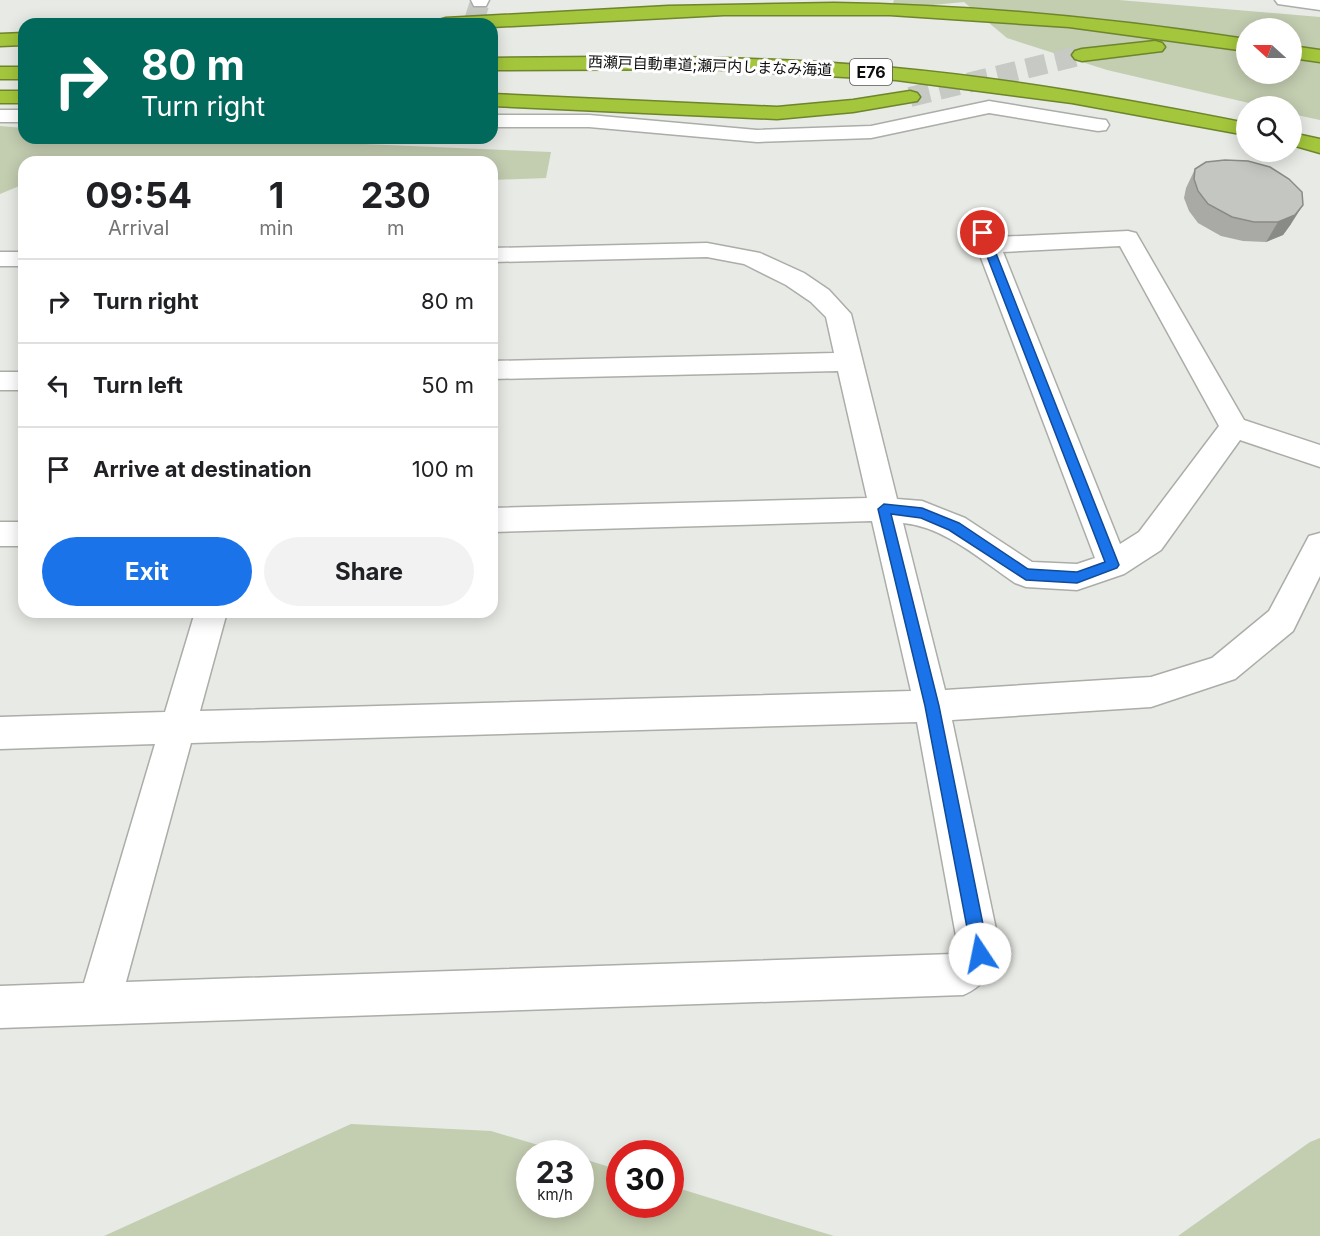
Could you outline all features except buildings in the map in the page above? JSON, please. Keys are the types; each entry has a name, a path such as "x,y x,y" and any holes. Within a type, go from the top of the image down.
{"highway":[{"path":"498,21 698,10 891,9 1029,18 1175,34 1236,43"},
{"path":"0,40 18,39"},
{"name":"西瀬戸自動車道;瀬戸内しまなみ海道","path":"498,45 710,45 861,53 1035,72 1138,89"},
{"path":"1082,55 1118,49 1167,46 1236,50"},
{"path":"0,52 18,52"},
{"path":"1302,53 1320,56"},
{"path":"1302,60 1320,63"},
{"name":"西瀬戸自動車道;瀬戸内しまなみ海道","path":"498,64 704,63 858,71 1031,90 1236,127"},
{"path":"0,73 18,73"},
{"path":"0,97 18,97"},
{"path":"498,100 777,113 853,106 910,97"},
{"path":"1193,99 1236,108"},
{"path":"1302,122 1320,126"},
{"path":"1302,142 1320,146"}],"street":[{"path":"1284,0 1316,3"},
{"path":"498,122 589,121 757,136 871,132 989,107 1098,125"},
{"path":"0,116 18,116"},
{"path":"1113,565 983,233 1128,238 1234,427 1320,456"},
{"path":"0,1007 963,974 980,954 932,706 838,314 820,296 795,279 751,258 707,250 498,255"},
{"path":"0,259 18,259"},
{"path":"498,370 850,362"},
{"path":"0,381 18,381"},
{"path":"498,520 884,509 922,513 954,526 1026,574 1077,577 1113,565 1150,541 1234,427"},
{"path":"0,534 18,534"},
{"path":"0,733 932,706 1151,692 1223,669 1281,621 1320,545"},
{"path":"99,1004 209,618"}],"green space":[{"path":"894,0 1119,0 1320,17 1320,120 1302,116 1302,96 1236,96 1236,100 1107,70 1007,38 964,2 891,9"},
{"path":"0,126 18,128 18,144 364,144 551,152 546,178 498,180 498,156 18,156 18,186 0,194"},
{"path":"351,1124 491,1131 521,1140 516,1140 516,1218 594,1218 594,1162 606,1166 606,1218 684,1218 684,1190 834,1236 104,1236"},
{"path":"1320,1138 1320,1236 1178,1236 1310,1142"}],"tunnel":[{"path":"475,18 480,2"},
{"path":"910,97 1082,55"}],"route":[{"path":"980,954 932,706 884,509 922,513 954,526 1026,574 1077,577 1113,565 983,233"}]}
